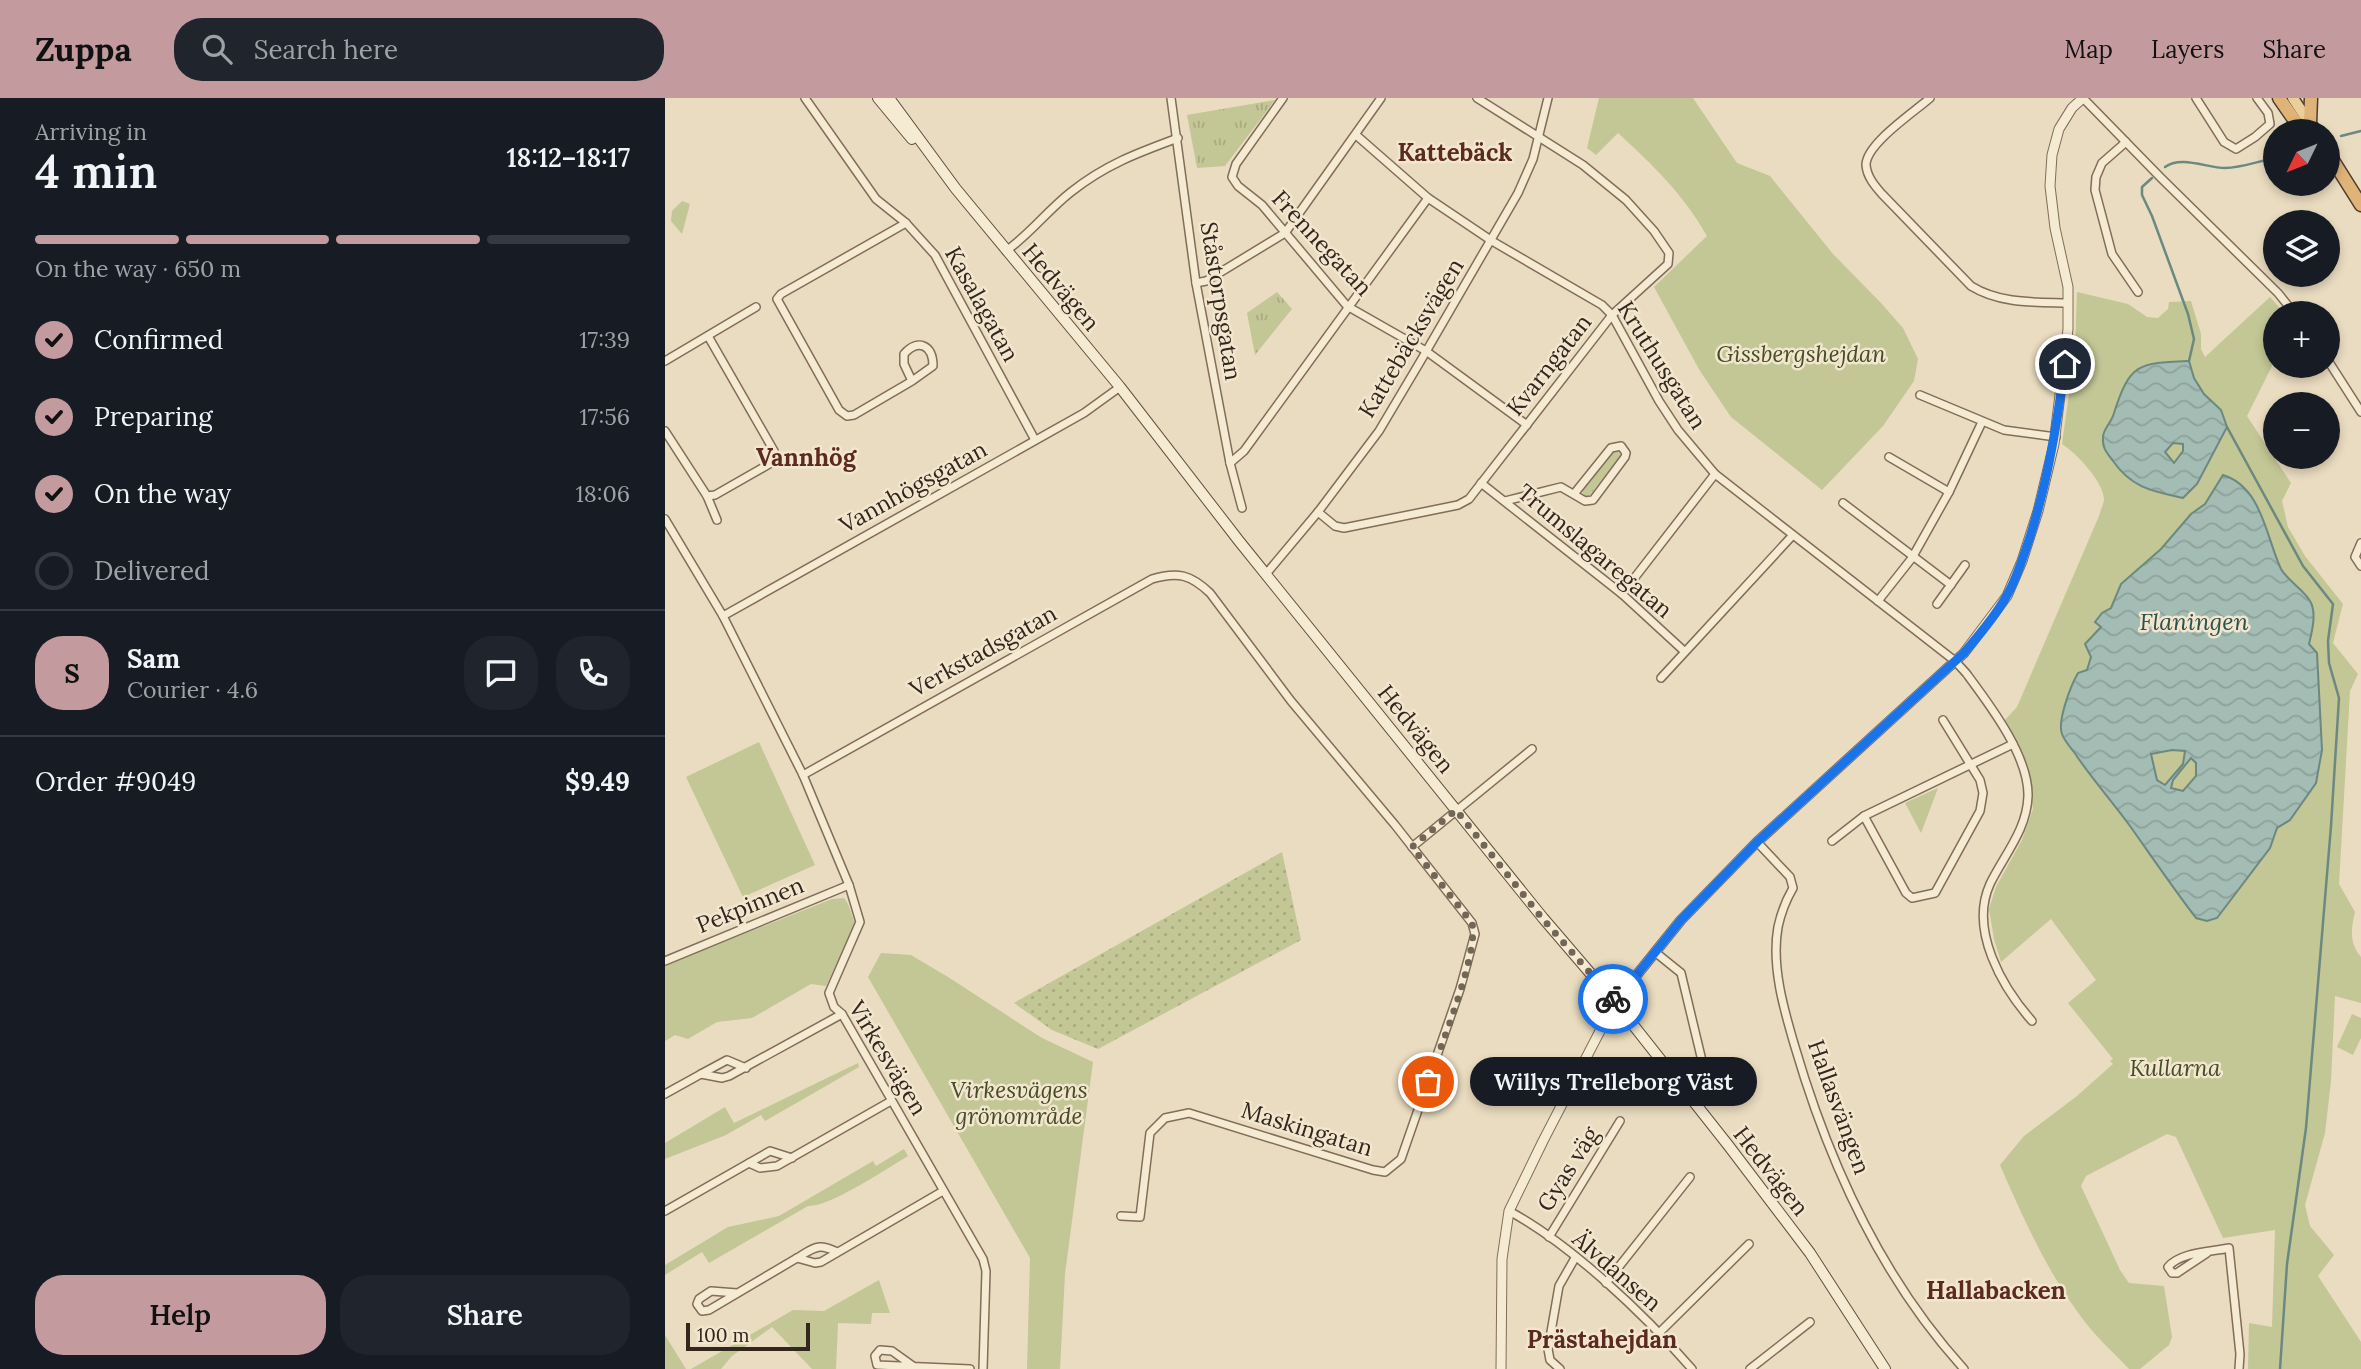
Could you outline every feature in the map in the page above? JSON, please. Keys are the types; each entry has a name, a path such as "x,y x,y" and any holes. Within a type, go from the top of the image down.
{"highway":[{"path":"2310,119 2311,98"},
{"path":"2287,100 2301,119"},
{"path":"2340,172 2361,205"},
{"path":"2340,186 2361,214"}],"main road":[{"name":"Hedvägen","path":"878,98 918,146 930,156"},
{"name":"Hedvägen","path":"889,98 930,156 1006,251 1120,387 1266,574 1684,1090 1810,1253 1885,1369"}],"street":[{"name":"Kasalagatan","path":"805,98 876,199 906,223 935,255 1035,440"},
{"name":"Ståstorpsgatan","path":"1171,98 1196,283 1230,463 1242,508"},
{"name":"Frennegatan","path":"1283,98 1236,164 1232,177 1238,186 1262,205 1347,306 1426,351 1527,425"},
{"path":"1196,283 1206,281 1285,233 1381,98"},
{"path":"1477,98 1539,138"},
{"name":"Kattebäcksvägen","path":"1266,574 1318,512 1378,431 1492,240 1533,159 1548,98"},
{"path":"1930,98 1872,150 1866,163 1869,177 1879,191 1971,286 1985,295 2025,302 2068,303"},
{"path":"1501,1369 1502,1259 1509,1211 1615,1002 1681,920 1757,842 1955,661 1982,632 2007,596 2038,512 2056,437 2067,339 2068,303 2066,269 2055,228 2052,155 2059,129 2072,108 2083,98 2284,301"},
{"path":"2196,98 2224,142 2236,149 2270,124 2257,98"},
{"name":"Kruthusgatan","path":"1356,135 1428,198 1601,305 1612,315 1678,430 1715,474 1955,661 1974,684 2013,744 2027,782 2025,817 2015,841 1989,885 1984,905 1984,924 1999,972 2013,999 2032,1021"},
{"path":"1006,251 1060,201 1096,173 1115,162 1178,138"},
{"name":"Kvarngatan","path":"1318,512 1335,526 1344,528 1464,502 1612,315 1668,264 1670,258 1654,232 1626,200 1583,164 1539,138"},
{"path":"2126,142 2102,163 2096,177 2095,190 2112,254 2138,292"},
{"path":"1230,463 1244,451 1428,198"},
{"path":"906,223 781,294 777,299 839,410 847,416 855,415 912,381 933,366 933,357 926,347 918,344 911,346 904,354 904,364 912,381"},
{"path":"665,349 668,360 755,307"},
{"path":"707,496 715,495 771,463 774,451 708,336"},
{"path":"2339,378 2361,412"},
{"name":"Vannhögsgatan","path":"723,616 1084,413 1120,387"},
{"path":"1920,395 2004,430 2056,437"},
{"path":"1878,601 1912,558 1949,492 1982,422"},
{"path":"665,431 707,496 717,520"},
{"path":"1505,501 1561,487 1585,502 1593,499 1625,457 1626,453 1621,446 1611,448 1574,494"},
{"path":"1889,457 1949,492"},
{"path":"1622,594 1715,474"},
{"name":"Trumslagaregatan","path":"1481,483 1622,594 1684,651"},
{"path":"1843,503 1951,585"},
{"name":"Virkesvägen","path":"665,519 723,616 803,775 849,885 860,922 829,993 834,1007 842,1014 983,1259 986,1271 983,1369"},
{"path":"1661,678 1792,536"},
{"path":"2361,543 2355,557 2361,566"},
{"path":"1937,604 1965,565"},
{"name":"Verkstadsgatan","path":"803,775 1152,579 1168,574 1185,576"},
{"name":"Maskingatan","path":"1121,1216 1140,1217 1150,1133 1165,1118 1189,1113 1385,1172 1401,1159 1460,989 1475,934 1472,923 1291,701 1210,593 1198,581 1185,576"},
{"path":"1864,816 1906,893 1912,898 1935,893 1980,811 1983,793 1972,765 1943,720"},
{"path":"1832,841 1864,816 2013,744"},
{"path":"1412,847 1532,749"},
{"name":"Hallasvängen","path":"1757,842 1790,877 1793,888 1784,904 1778,928 1777,968 1789,1024 1826,1140 1877,1247 1924,1318 1964,1369"},
{"name":"Pekpinnen","path":"665,961 849,885"},
{"path":"1655,952 1681,973 1704,1069 1684,1090"},
{"path":"701,1074 722,1078 746,1068 842,1014"},
{"path":"665,1094 727,1060 746,1068"},
{"path":"749,1163 760,1168 770,1168 891,1101"},
{"name":"Gyas väg","path":"1549,1237 1620,1121"},
{"path":"667,1208 770,1151 792,1158"},
{"path":"1606,1283 1690,1177"},
{"path":"797,1258 815,1264 943,1191"},
{"name":"Älvdansen","path":"1509,1211 1549,1237 1606,1283 1659,1333 1692,1369"},
{"path":"1659,1333 1749,1244"},
{"path":"737,1293 711,1291 699,1299 697,1304 702,1311 709,1310 814,1247 823,1245 837,1252"},
{"path":"2207,1253 2178,1273 2172,1273 2168,1267 2188,1256 2229,1248 2240,1354 2239,1369"},
{"path":"1560,1369 1551,1360 1548,1349 1559,1286 1575,1258"},
{"path":"1750,1369 1810,1322"},
{"path":"913,1366 903,1356 892,1351 880,1350 875,1356 877,1365 970,1369"}],"green space":[{"name":"Gissbergshejdan","path":"1599,98 1693,98 1737,163 1770,176 1833,254 1903,328 1918,359 1914,381 1883,426 1822,490 1731,417 1700,371 1654,287 1707,236 1667,181 1618,133 1596,155 1587,148"},
{"path":"1275,100 1225,166 1197,168 1187,115"},
{"path":"682,201 690,204 682,234 671,221 672,211"},
{"path":"1277,292 1292,309 1255,355 1247,313"},
{"name":"Kullarna","path":"2077,292 2128,304 2147,317 2158,318 2168,309 2169,302 2191,301 2205,357 2263,303 2263,378 2266,378 2247,416 2263,440 2263,469 2282,469 2291,483 2282,501 2288,527 2305,556 2343,604 2333,643 2358,674 2350,691 2339,884 2355,912 2352,936 2354,946 2361,957 2361,1003 2335,996 2331,1081 2325,1133 2305,1205 2310,1226 2334,1255 2318,1276 2361,1342 2361,1369 2248,1369 2249,1323 2272,1327 2275,1230 2223,1238 2176,1137 2167,1134 2086,1176 2081,1186 2120,1270 2129,1283 2164,1286 2172,1337 2169,1345 2140,1369 2129,1369 2090,1328 2059,1285 2000,1165 2024,1136 2077,1096 2113,1064 2110,1061 2113,1059 2068,1003 2096,980 2051,919 2001,962 1989,909 1996,887 2022,840 2033,809 2028,766 2004,721 2017,707 2104,501 2094,476 2062,444 2075,351"},
{"path":"1613,450 1620,453 1620,456 1585,498 1582,491"},
{"path":"759,742 815,865 743,897 686,777"},
{"path":"1938,788 1921,833 1905,803"},
{"path":"1282,852 1301,940 1098,1049 1052,1030 1014,1003"},
{"path":"844,898 855,924 826,986 811,984 752,1018 717,1022 688,1039 675,1035 665,1041 665,965 832,899"},
{"name":"Virkesvägens grönområde","path":"881,953 911,955 1042,1038 1093,1062 1065,1274 1060,1369 1027,1369 1030,1258 868,977"},
{"path":"2352,1014 2361,1018 2361,1038 2353,1055 2337,1047"},
{"path":"858,1063 859,1067 765,1121 761,1115 726,1135 665,1159 665,1143 725,1107 734,1123"},
{"name":"Virkesvägens grönområde","path":"904,1149 908,1156 844,1194 818,1205 808,1206 709,1263 702,1252 665,1275 665,1265 728,1227 779,1216 873,1161 876,1166"},
{"path":"879,1280 890,1313 872,1313 871,1324 838,1323 836,1369 812,1369 772,1327 732,1356 721,1369 691,1369 793,1310 824,1311"},
{"path":"665,1335 686,1369 665,1369"}],"water":[{"path":"2189,361 2194,378 2204,394 2221,410 2227,427 2197,484 2183,498 2135,483 2120,470 2105,450 2103,434 2125,384 2138,369 2158,363","holes":["2173,443 2183,444 2183,451 2174,463 2165,452"]},
{"name":"Flaningen","path":"2223,475 2246,490 2261,514 2281,569 2310,601 2314,616 2309,644 2317,653 2322,750 2316,783 2290,820 2277,828 2270,848 2217,918 2207,921 2196,918 2067,743 2061,728 2063,712 2072,686 2078,673 2087,670 2091,657 2085,644 2101,627 2095,622 2102,613 2111,608 2121,584 2161,549 2191,514 2205,504","holes":["2172,750 2185,751 2183,764 2165,785 2157,780 2151,754","2191,758 2196,763 2196,776 2183,791 2171,788 2173,780"]}],"waterway":[{"path":"2341,136 2361,131"},
{"path":"2165,167 2186,162 2231,168 2263,161"},
{"path":"2152,178 2142,187 2142,195 2188,314 2194,339 2189,361"},
{"path":"2227,427 2303,566 2333,604 2328,641 2329,663 2339,698 2306,1128 2287,1264 2280,1369"}],"way so far":[{"path":"1428,1082 1460,989 1475,934 1472,923 1412,847 1456,810 1542,918 1613,999"}],"place":[{"name":"Willys Trelleborg Väst","path":"1428,1082"}],"district":[{"name":"Kattebäck","path":"1455,153"},
{"name":"Vannhög","path":"806,458"},
{"name":"Hallabacken","path":"1996,1291"},
{"name":"Prästahejdan","path":"1602,1340"}],"route":[{"path":"1613,999 1615,1002 1681,920 1757,842 1964,653 1993,617 2007,596 2038,512 2055,444 2065,364"}]}
